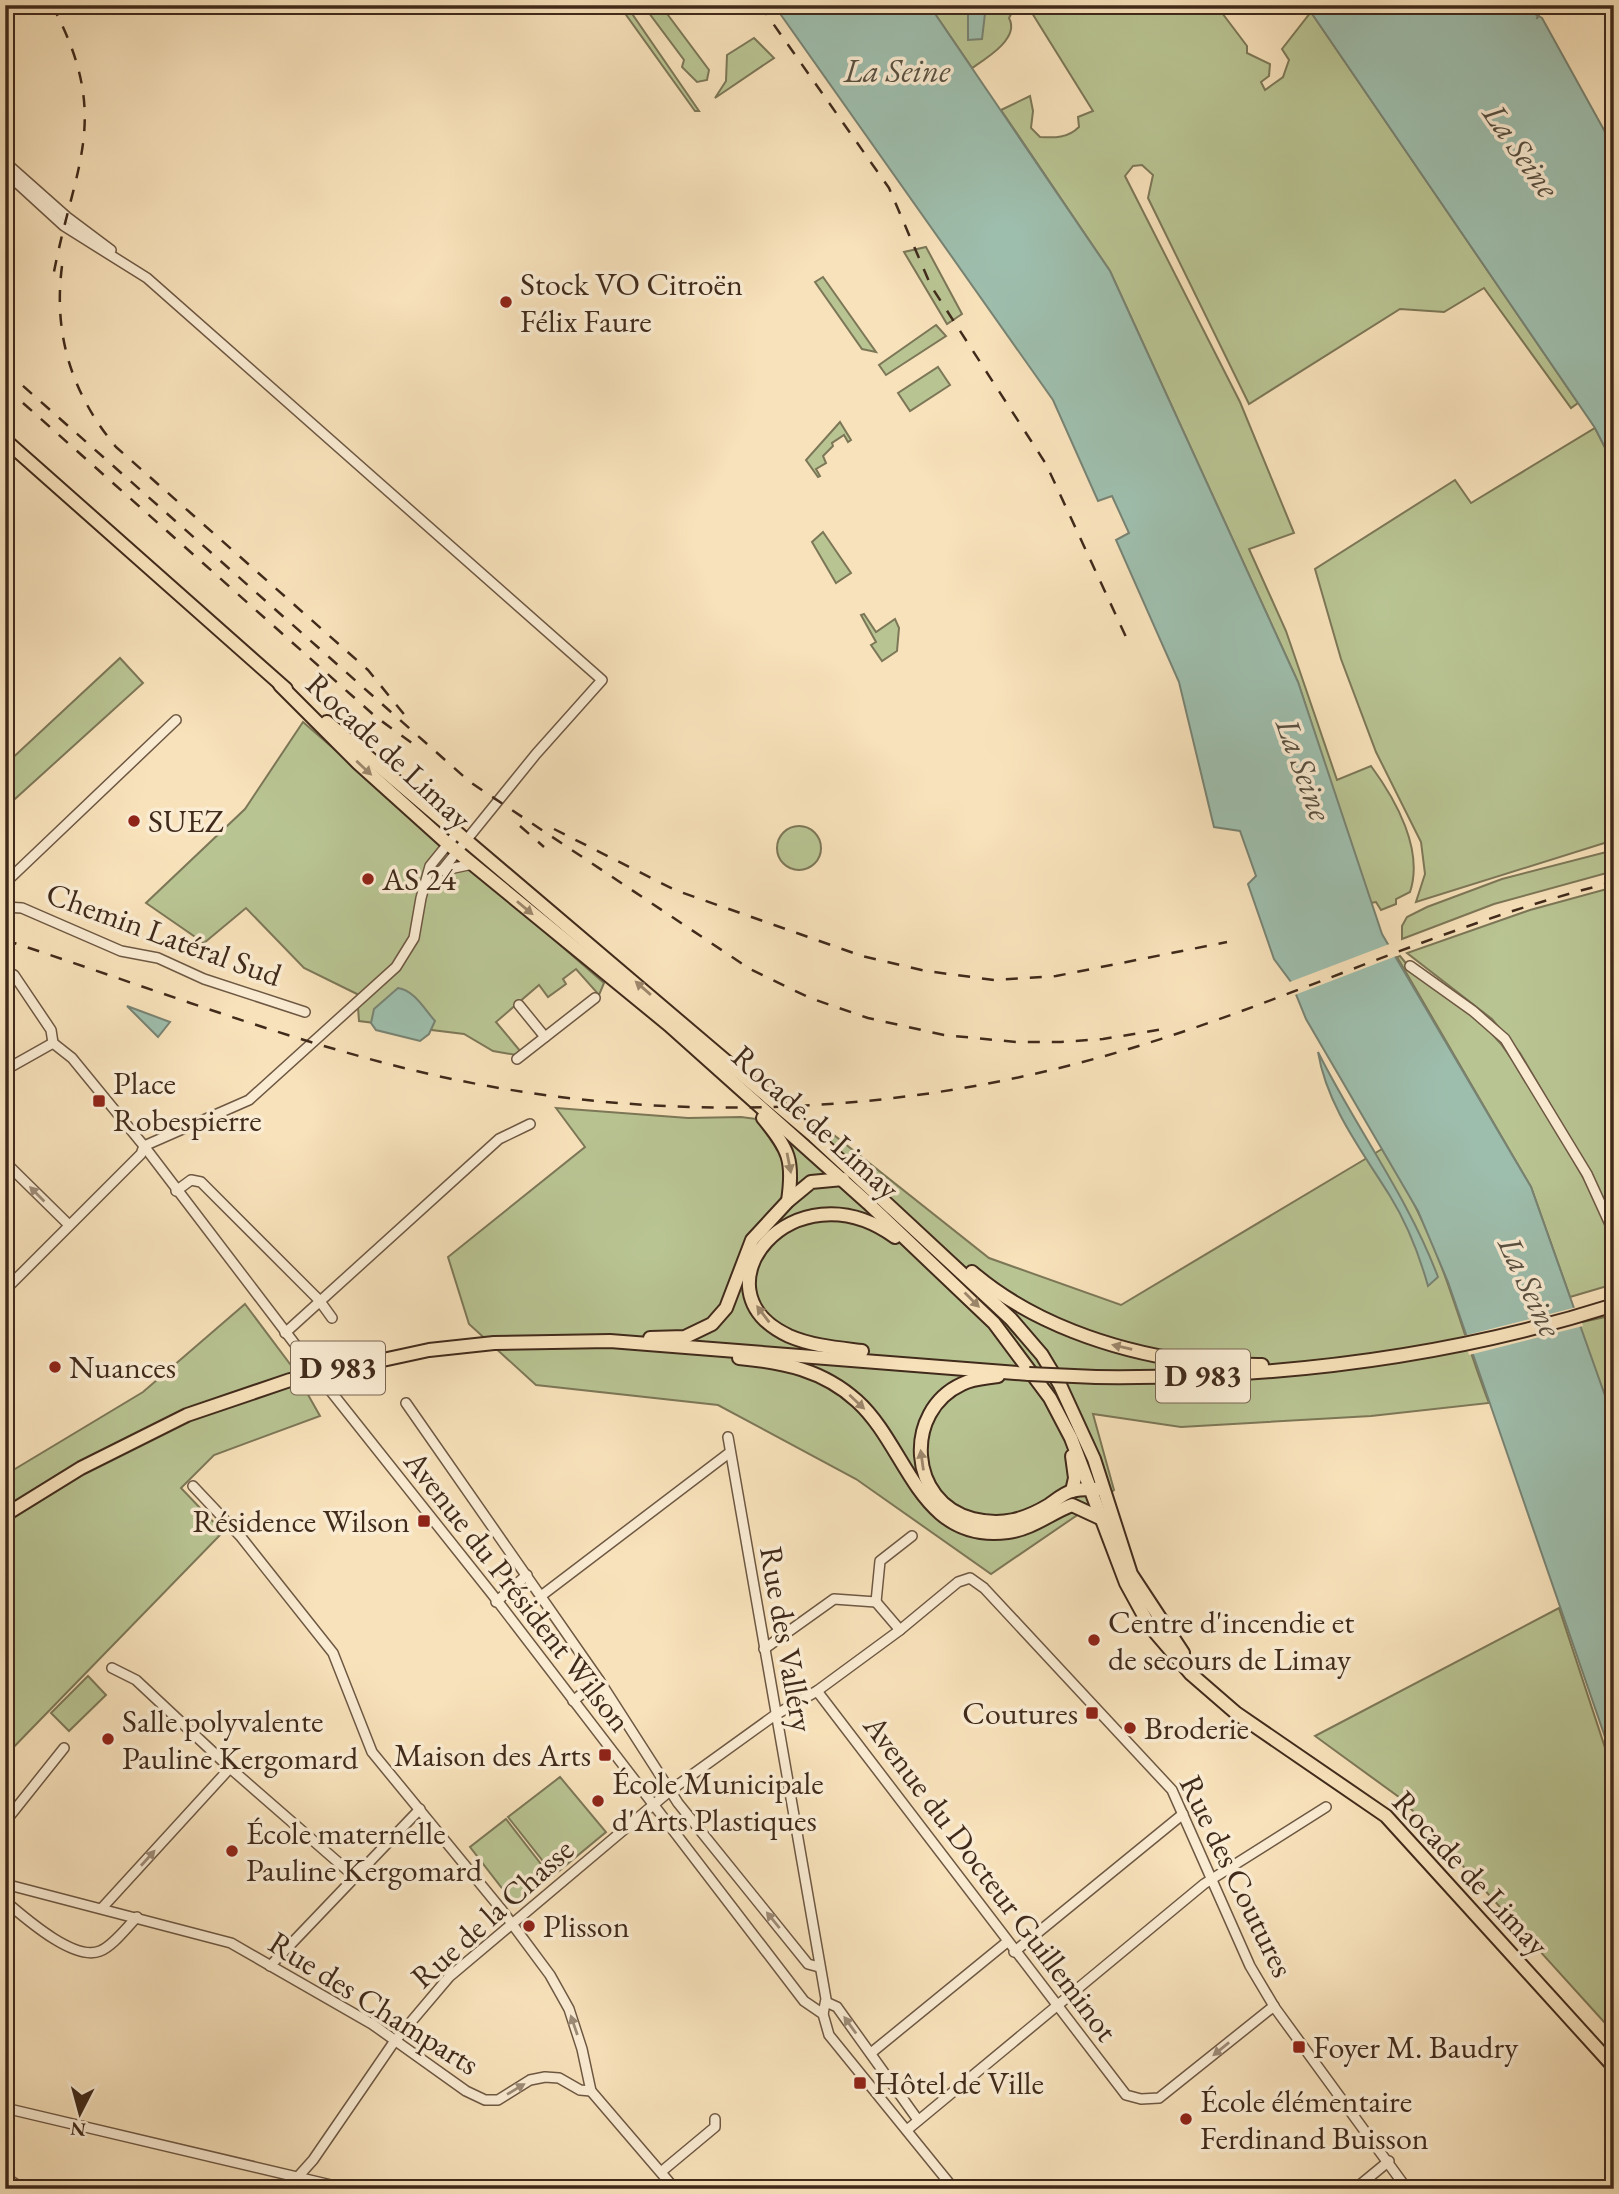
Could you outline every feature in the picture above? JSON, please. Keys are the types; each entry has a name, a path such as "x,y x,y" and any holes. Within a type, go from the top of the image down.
{"main road":[{"name":"Rocade de Limay","path":"5,440 281,685 358,763 628,975 878,1195 1011,1319 1042,1355 1060,1385 1094,1459 1100,1518 1126,1583 1149,1625 1191,1674 1236,1713 1387,1816 1614,2067"},
{"name":"Rocade de Limay","path":"456,842 472,864 669,1025 951,1279 1003,1333 1042,1386 1072,1438 1131,1574 1154,1614 1205,1685"},
{"path":"741,1091 789,1155 792,1173 788,1201"},
{"path":"610,1341 685,1337 712,1324 726,1308 752,1240 788,1201 811,1182 838,1177 878,1195"},
{"path":"911,1363 866,1352 822,1346 779,1330 763,1316 752,1293 751,1268 756,1254 767,1238 788,1224 825,1215 851,1217 879,1225 951,1279"},
{"path":"903,1219 1009,1299 1083,1335 1188,1362 1311,1368"},
{"name":"D 983","path":"5,1515 81,1468 187,1415 290,1380 429,1350 495,1343 610,1341 1026,1374 1170,1378 1394,1359 1525,1332 1614,1305"},
{"path":"677,1347 718,1357 799,1367 836,1385 870,1415 933,1507 962,1526 998,1532 1020,1530 1072,1505 1096,1489"},
{"path":"1026,1374 973,1380 939,1400 927,1417 920,1437 926,1482 933,1494 952,1511 994,1522 1014,1521 1072,1491 1096,1489"},
{"path":"1042,1386 1075,1463 1072,1491"},
{"path":"1072,1505 1100,1518"}],"street":[{"path":"5,162 125,263"},
{"path":"5,173 64,226 147,278 603,680 456,842 430,866 414,938 396,967 249,1100 144,1146 141,1154 5,1290"},
{"path":"5,883 176,720"},
{"path":"443,869 456,842"},
{"path":"430,875 443,869 472,864"},
{"name":"Chemin Latéral Sud","path":"5,907 22,908 121,951 158,958 204,979 305,1012"},
{"path":"1410,966 1473,1011 1505,1039 1587,1174 1614,1233"},
{"path":"5,971 14,975 51,1030 52,1043 72,1058 144,1146 307,1360"},
{"path":"517,1059 594,998"},
{"path":"519,1005 545,1037"},
{"path":"6,1066 52,1043"},
{"path":"285,1333 499,1139 530,1124"},
{"path":"5,1162 69,1225"},
{"path":"176,1191 191,1180 201,1182 319,1300 332,1318"},
{"name":"Avenue du Président Wilson","path":"325,1384 804,2001 823,2014 829,2035 954,2189"},
{"path":"406,1403 599,1679 671,1790 808,1964 820,1967"},
{"name":"Rue des Valléry","path":"729,1437 729,1452 826,2002 823,2014"},
{"path":"541,1596 729,1452"},
{"path":"193,1486 241,1537 333,1653 372,1752 512,1922 550,1975 569,2009 582,2049 591,2091 675,2189"},
{"path":"876,1602 880,1561 912,1536"},
{"path":"496,1602 527,1575"},
{"name":"Rue de la Chasse","path":"287,2189 313,2160 394,2042 449,1977 671,1790 775,1715 817,1691 967,1578"},
{"name":"Rue des Coutures","path":"967,1578 984,1588 1163,1777 1183,1814 1250,1966 1274,2007 1407,2189"},
{"path":"764,1649 834,1599 876,1602 900,1630"},
{"path":"112,1668 136,1680 230,1768 355,1877"},
{"path":"573,1701 599,1679"},
{"name":"Avenue du Docteur Guilleminot","path":"817,1691 1055,2006 1126,2095 1141,2099 1159,2098 1274,2007"},
{"path":"5,1822 64,1748"},
{"path":"102,1908 230,1768"},
{"path":"907,2130 1212,1880 1326,1807"},
{"path":"270,1966 420,1809"},
{"path":"1014,1952 1183,1814"},
{"name":"Rue des Champarts","path":"5,1884 231,1943 372,2024 394,2042 485,2101 498,2100 530,2080 545,2077 559,2078 580,2090 591,2091"},
{"path":"5,1901 63,1944 86,1953 101,1951 137,1917"},
{"path":"870,2053 1007,1942"},
{"path":"826,2002 837,2007 918,2120"},
{"path":"5,2108 348,2189"},
{"path":"661,2172 715,2127 715,2119"},
{"path":"1355,2189 1389,2161"},
{"path":"5,2177 23,2189"}],"green space":[{"path":"619,5 626,5 699,111 695,111"},
{"path":"929,5 968,5 968,40 986,5 1016,5 1009,18 1010,33 1006,40 972,68"},
{"path":"1027,5 1216,5 1247,46 1247,53 1270,64 1269,76 1261,82 1265,90 1283,77 1289,60 1282,49 1311,12 1578,403 1571,408 1484,288 1444,312 1400,309 1249,404 1148,198 1153,175 1142,165 1133,166 1125,176 1240,402 1294,533 1249,549 1286,631 1337,780 1371,766 1390,794 1405,826 1413,859 1413,876 1410,892 1396,899 1396,904 1381,910 1376,902 1370,903 1298,682 1110,271 1001,110 1030,96 1033,111 1031,128 1040,137 1061,136 1075,131 1079,127 1078,117 1093,111"},
{"path":"662,7 709,70 707,80 697,82 682,67 684,60 646,9"},
{"path":"754,38 774,58 715,98 726,81 727,55"},
{"path":"926,247 962,314 947,324 904,252"},
{"path":"823,277 876,352 862,349 815,282"},
{"path":"936,325 946,336 886,375 879,365"},
{"path":"938,367 950,385 910,411 898,393"},
{"path":"840,422 851,440 848,442 844,435 832,443 833,446 823,456 826,463 816,469 820,476 818,477 806,460"},
{"path":"1595,428 1614,465 1614,840 1416,902 1425,874 1421,842 1376,752 1341,659 1315,569 1455,480 1471,503"},
{"path":"823,532 851,573 836,583 812,542"},
{"path":"864,614 876,632 895,619 899,628 897,651 882,661 871,645 876,642 861,615"},
{"path":"120,658 143,683 5,808 5,778 13,770 7,763"},
{"path":"303,722 604,983 599,995 576,969 563,979 566,984 548,997 539,985 496,1022 521,1052 516,1055 493,1051 464,1034 359,1021 357,994 304,968 246,908 204,943 146,903 245,809"},
{"path":"799,826 814,833 821,848 814,863 799,870 784,863 777,848 784,833"},
{"path":"1614,850 1614,871 1494,904 1402,939 1402,926 1407,917 1427,907 1502,879"},
{"path":"1614,887 1614,1221 1585,1164 1520,1053 1492,1019 1407,953 1530,910"},
{"path":"1400,956 1413,972 1482,1023 1501,1044 1531,1086 1597,1202 1614,1240 1614,1284 1570,1297 1531,1187 1397,957"},
{"path":"556,1108 688,1118 741,1117 825,1128 989,1258 1121,1305 1382,1149 1428,1233 1489,1403 1371,1416 1181,1427 1093,1414 1114,1490 991,1574 856,1479 718,1405 536,1385 469,1324 448,1257 585,1147"},
{"path":"245,1304 293,1368 320,1416 214,1455 181,1488 223,1532 5,1756 5,1475 143,1392"},
{"path":"1614,1315 1614,1421 1578,1323"},
{"path":"1559,1608 1614,1775 1614,2033 1403,1800 1315,1736"},
{"path":"88,1676 106,1695 69,1731 51,1713"},
{"path":"560,1777 606,1832 554,1875 508,1817"},
{"path":"506,1819 551,1877 515,1905 470,1847"}],"water":[{"name":"La Seine","path":"774,5 929,5 1110,271 1298,682 1382,934 1531,1187 1614,1421 1614,1763 1448,1282 1418,1211 1306,1019 1291,982 1274,959 1248,884 1256,876 1240,831 1214,827 1179,682 1116,540 1129,533 1112,496 1098,501 1053,400"},
{"path":"968,5 986,5 982,39 968,40"},
{"path":"1306,5 1519,5 1542,18 1614,148 1614,465 1595,428"},
{"path":"398,988 414,996 435,1021 429,1034 420,1041 376,1030 371,1023 374,1009"},
{"path":"127,1006 170,1022 158,1037"},
{"path":"1318,1052 1426,1247 1438,1277 1428,1286 1417,1251 1402,1218 1337,1109"}],"pier":[{"path":"1392,943 1399,955 1292,996 1287,983"},
{"path":"1577,1307 1583,1326 1469,1355 1463,1336"}],"waterway":[{"path":"1537,18 1544,5"}],"railway":[{"path":"52,5 70,45 81,80 85,111 78,171 53,277"},
{"path":"760,5 889,188 931,286 1046,464 1126,637"},
{"path":"62,266 60,316 69,362 88,406 116,447 368,670 407,718"},
{"path":"5,370 470,782 750,969 810,998 868,1018 944,1035 1016,1042 1061,1042 1103,1039 1164,1029"},
{"path":"5,387 376,717 416,746"},
{"path":"520,826 544,847"},
{"path":"554,829 675,890 862,956 926,971 994,980 1056,976 1227,942"},
{"path":"5,940 258,1026 412,1070 493,1087 576,1099 660,1106 744,1108 911,1096 994,1082 1075,1064 1211,1022 1478,923 1614,882"}],"place":[{"name":"Stock VO Citroën Félix Faure","path":"506,302"},
{"name":"SUEZ","path":"134,821"},
{"name":"AS 24","path":"368,879"},
{"name":"Place Robespierre","path":"99,1101"},
{"name":"Nuances","path":"55,1367"},
{"name":"Résidence Wilson","path":"424,1521"},
{"name":"Centre d'incendie et de secours de Limay","path":"1094,1640"},
{"name":"Coutures","path":"1092,1713"},
{"name":"Broderie","path":"1130,1728"},
{"name":"Salle polyvalente Pauline Kergomard","path":"108,1739"},
{"name":"Maison des Arts","path":"605,1755"},
{"name":"École Municipale d'Arts Plastiques","path":"598,1801"},
{"name":"École maternelle Pauline Kergomard","path":"232,1851"},
{"name":"Plisson","path":"529,1926"},
{"name":"Foyer M. Baudry","path":"1299,2047"},
{"name":"Hôtel de Ville","path":"860,2083"},
{"name":"École élémentaire Ferdinand Buisson","path":"1186,2119"}]}
